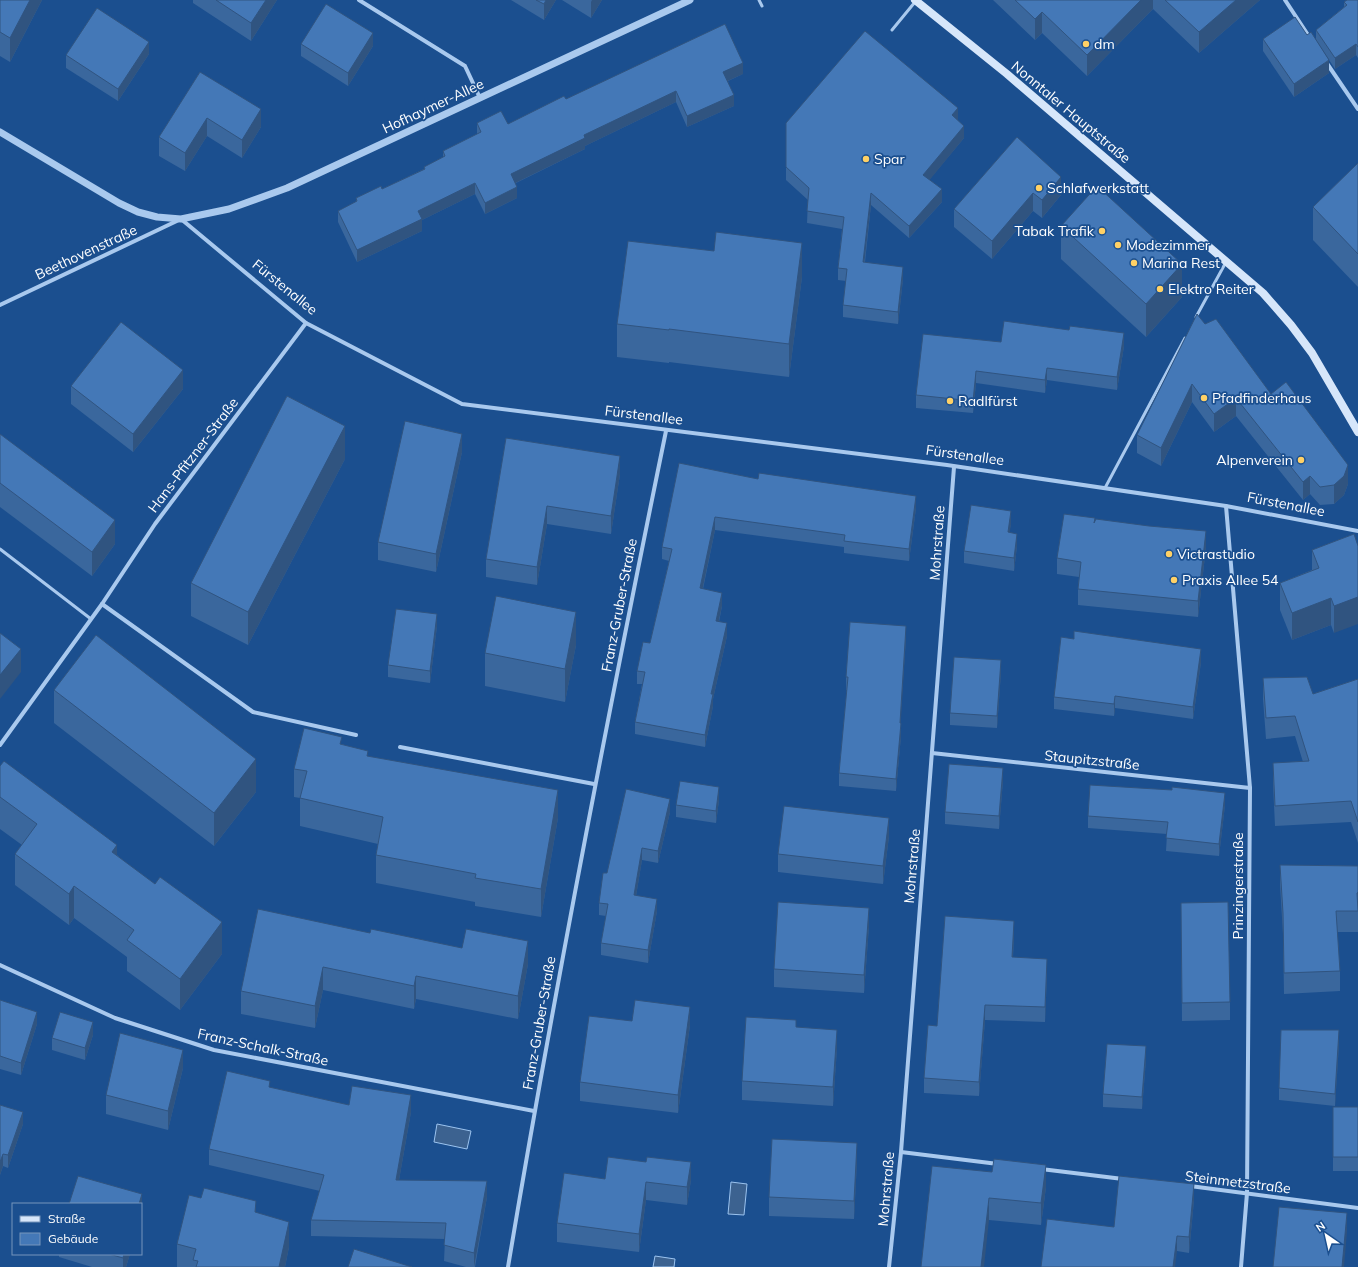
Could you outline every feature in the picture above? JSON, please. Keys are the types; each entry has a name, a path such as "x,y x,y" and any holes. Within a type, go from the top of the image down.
{"main road":[{"name":"Nonntaler Hauptstraße","path":"915,1 1007,74 1263,293 1292,325 1312,354 1358,432"}],"street":[{"path":"359,0 465,66 480,98"},
{"name":"Hofhaymer-Allee","path":"182,219 229,209 287,188 690,0"},
{"path":"1285,0 1314,44"},
{"path":"1323,56 1358,108"},
{"path":"0,132 120,203 138,212 157,217 182,219"},
{"name":"Beethovenstraße","path":"0,305 182,219"},
{"name":"Fürstenallee","path":"182,219 306,323 462,404 954,467 1105,488 1226,506 1358,531"},
{"name":"Hans-Pfitzner-Straße","path":"0,743 102,604 155,524 306,323"},
{"name":"Franz-Gruber-Straße","path":"508,1267 534,1111 594,784 666,431"},
{"name":"Mohrstraße","path":"889,1267 901,1152 912,990 954,467"},
{"name":"Prinzingerstraße","path":"1226,506 1250,788 1247,1193 1241,1267"},
{"path":"102,604 253,712 356,735"},
{"path":"400,747 594,784"},
{"name":"Staupitzstraße","path":"932,753 1250,788"},
{"name":"Franz-Schalk-Straße","path":"0,965 115,1018 214,1050 534,1111"},
{"path":"901,1152 1003,1164"},
{"path":"1034,1168 1129,1179"},
{"name":"Steinmetzstraße","path":"1184,1186 1358,1208"}],"lane":[{"path":"759,0 762,6"},
{"path":"892,30 915,1"},
{"path":"1194,322 1227,261"},
{"path":"1105,488 1187,336"},
{"path":"0,549 91,619"}],"water":[{"path":"437,1124 471,1131 467,1149 434,1142"},
{"path":"731,1182 747,1184 744,1215 728,1214"},
{"path":"655,1256 675,1259 674,1267 653,1267"}],"building":[{"path":"0,0 30,0 10,38 0,32"},
{"path":"216,0 266,0 251,23"},
{"path":"536,0 546,0 544,4"},
{"path":"1015,0 1141,0 1087,55 1042,12 1035,19"},
{"path":"1165,0 1236,0 1199,32"},
{"path":"1347,0 1358,0 1358,47 1356,44 1335,58 1316,30 1347,5 1344,2"},
{"path":"326,4 373,33 348,73 301,44"},
{"path":"97,8 149,42 118,89 66,55"},
{"path":"1295,17 1307,35 1311,32 1329,60 1294,84 1263,39"},
{"path":"725,24 743,63 723,72 734,95 687,116 676,91 584,135 585,138 511,174 517,187 485,203 475,183 418,211 422,219 357,250 338,211 357,201 356,198 381,186 382,189 425,169 424,167 445,156 443,151 481,132 477,123 501,111 508,124 564,96 566,99"},
{"name":"Spar","path":"865,31 958,108 952,115 964,126 923,175 942,189 909,226 871,193 863,262 903,267 898,312 843,305 847,269 838,268 844,217 807,211 809,188 786,167 786,123"},
{"path":"200,72 261,109 242,140 207,118 185,153 159,137"},
{"path":"1017,137 1061,177 1042,200 1033,193 992,241 954,209"},
{"path":"1358,163 1358,254 1313,207"},
{"path":"1097,186 1182,264 1146,304 1061,226"},
{"path":"716,232 802,243 789,344 617,324 628,241 714,251"},
{"path":"1197,314 1205,324 1216,319 1271,394 1286,382 1348,465 1344,476 1334,485 1320,487 1310,476 1303,482 1236,398 1214,414 1192,384 1161,448 1137,435"},
{"path":"1004,321 1069,330 1070,326 1124,333 1117,377 1047,368 1045,380 976,371 973,401 916,395 923,334 1001,342"},
{"path":"121,322 183,370 133,434 71,386"},
{"path":"287,396 345,426 248,612 191,583"},
{"path":"405,421 462,434 436,554 378,542"},
{"path":"0,434 115,520 92,552 0,483"},
{"path":"506,438 620,456 611,516 547,506 537,567 486,559"},
{"path":"679,463 758,479 759,473 916,496 909,549 844,541 845,535 715,517 700,588 722,593 716,621 727,623 711,694 713,694 705,735 635,722 645,672 637,671 643,642 650,643 672,549 662,547"},
{"path":"971,505 1011,511 1008,532 1017,534 1014,558 964,551"},
{"path":"1064,514 1095,518 1094,523 1096,519 1149,526 1206,531 1198,601 1078,589 1081,562 1057,558"},
{"path":"1354,534 1358,546 1358,597 1334,606 1331,598 1292,613 1280,583 1319,568 1312,550"},
{"path":"496,596 576,612 565,669 485,653"},
{"path":"396,609 437,614 430,671 388,665"},
{"path":"850,622 906,626 901,723 896,779 839,773 848,677 846,677"},
{"path":"1074,631 1201,649 1193,707 1115,696 1114,704 1054,697 1061,637 1074,639"},
{"path":"0,633 21,649 0,675"},
{"path":"96,635 256,759 214,813 54,690"},
{"path":"954,657 1001,660 997,716 950,713"},
{"path":"1307,677 1313,694 1358,679 1358,822 1351,801 1275,806 1273,763 1309,761 1295,716 1266,718 1263,678"},
{"path":"304,728 342,737 340,744 368,751 367,756 558,790 541,889 475,878 476,874 376,855 383,817 300,798 307,771 294,769"},
{"path":"4,761 117,845 112,852 155,884 160,877 222,922 180,979 127,940 134,930 74,886 69,894 15,854 37,824 0,797 0,766"},
{"path":"949,764 1003,768 999,816 945,812"},
{"path":"680,781 719,787 716,811 676,805"},
{"path":"1090,785 1172,790 1172,787 1225,793 1219,844 1166,838 1168,822 1088,816"},
{"path":"626,789 670,799 658,851 642,848 634,895 657,899 648,950 601,943 608,904 599,903 603,873 607,873"},
{"path":"784,806 889,818 883,866 778,854"},
{"path":"1280,865 1358,866 1358,911 1336,911 1340,971 1284,973 1283,913"},
{"path":"778,902 869,908 864,975 774,969"},
{"path":"1228,902 1230,1002 1182,1003 1181,903"},
{"path":"258,909 370,933 371,929 462,948 466,929 528,941 518,996 416,976 414,986 323,967 315,1006 241,991"},
{"path":"945,916 1014,921 1012,957 1047,959 1045,1007 985,1005 979,1082 924,1078 928,1025 937,1026"},
{"path":"0,1000 37,1012 21,1063 0,1056"},
{"path":"635,1000 690,1007 678,1095 580,1082 589,1016 632,1021"},
{"path":"60,1012 93,1022 85,1048 52,1038"},
{"path":"746,1017 796,1020 796,1027 837,1030 833,1087 742,1081"},
{"path":"1281,1030 1339,1030 1335,1094 1279,1088"},
{"path":"120,1033 183,1050 168,1111 106,1095"},
{"path":"1107,1044 1146,1046 1142,1097 1103,1094"},
{"path":"227,1071 270,1081 269,1087 349,1105 352,1086 411,1095 396,1180 487,1181 474,1253 444,1245 446,1223 311,1220 324,1175 209,1149"},
{"path":"0,1105 23,1112 8,1155 3,1154 0,1162"},
{"path":"1333,1107 1358,1107 1358,1157 1333,1157"},
{"path":"772,1139 857,1143 854,1201 769,1197"},
{"path":"608,1157 646,1162 647,1157 691,1162 687,1187 646,1182 639,1234 557,1223 564,1173 605,1179"},
{"path":"994,1159 1046,1165 1041,1203 989,1198 981,1267 921,1267 932,1166 992,1172"},
{"path":"78,1176 142,1194 139,1203 69,1203"},
{"path":"1119,1176 1194,1184 1189,1237 1177,1236 1173,1267 1041,1267 1047,1219 1114,1227"},
{"path":"204,1188 256,1201 255,1212 289,1222 279,1267 196,1267 198,1261 193,1260 196,1249 177,1244 189,1195 201,1198"},
{"path":"1279,1207 1347,1213 1342,1267 1273,1267"},
{"path":"354,1249 412,1267 348,1267"},
{"path":"112,1255 124,1255 123,1258"}],"place":[{"name":"dm","path":"1086,44"},
{"name":"Spar","path":"866,159"},
{"name":"Schlafwerkstatt","path":"1039,188"},
{"name":"Tabak Trafik","path":"1102,231"},
{"name":"Modezimmer","path":"1118,245"},
{"name":"Marina Rest","path":"1134,263"},
{"name":"Elektro Reiter","path":"1160,289"},
{"name":"Pfadfinderhaus","path":"1204,398"},
{"name":"Radlfürst","path":"950,401"},
{"name":"Alpenverein","path":"1301,460"},
{"name":"Victrastudio","path":"1169,554"},
{"name":"Praxis Allee 54","path":"1174,580"}]}
